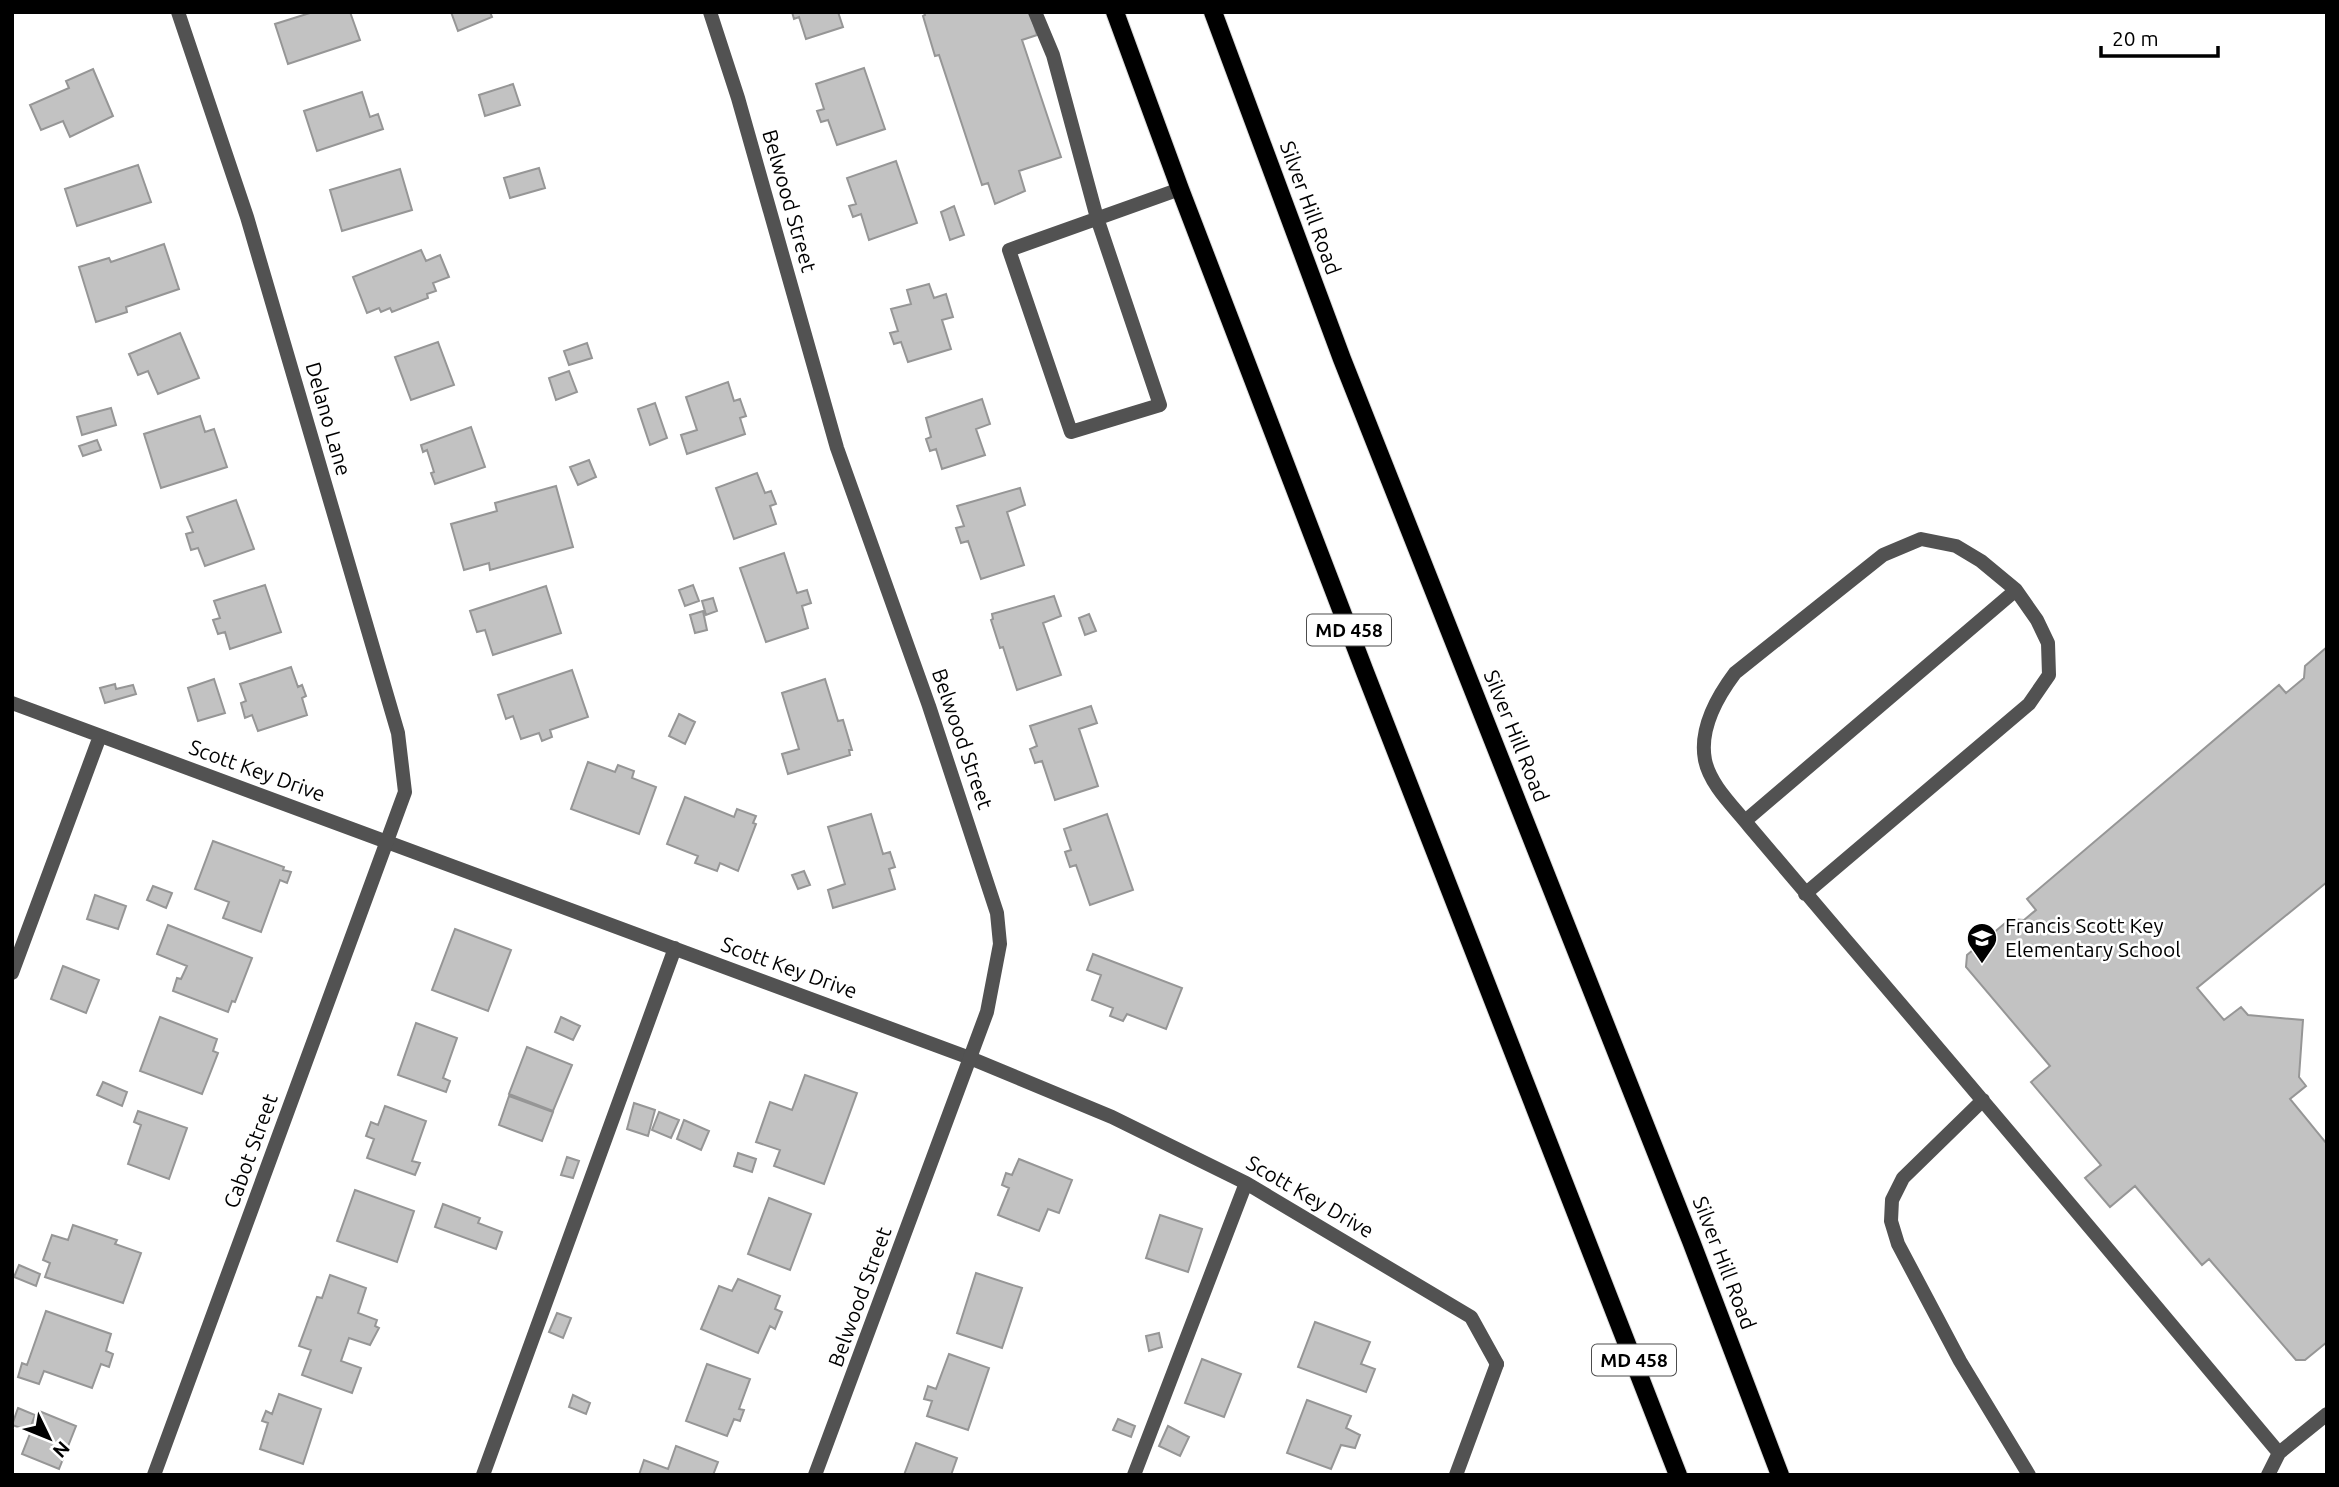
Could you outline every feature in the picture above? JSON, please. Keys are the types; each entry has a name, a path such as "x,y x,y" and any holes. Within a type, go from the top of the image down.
{"main road":[{"name":"MD 458","path":"1115,12 1180,189 1678,1475"},
{"name":"Silver Hill Road","path":"1213,12 1342,359 1681,1215 1780,1475"}],"street":[{"name":"Delano Lane","path":"178,12 247,216 398,733 405,792 388,842"},
{"name":"Belwood Street","path":"710,12 738,97 837,448 929,706 997,913 1000,944 987,1012 815,1475"},
{"path":"1035,12 1053,55 1097,218 1160,405 1071,432 1009,250 1097,218 1180,189"},
{"path":"1805,894 2029,704 2049,675 2048,643 2038,620 2016,590 1981,561 1956,546 1921,539 1883,555 1735,673 1718,696 1709,720 1704,742 1705,762 1718,788 1805,894 1983,1100 2278,1453"},
{"path":"1745,821 2016,590"},
{"name":"Scott Key Drive","path":"12,703 970,1058 1112,1117 1246,1183 1471,1317 1497,1364 1456,1475"},
{"path":"12,974 100,736"},
{"name":"Cabot Street","path":"154,1475 388,842"},
{"path":"483,1475 675,948"},
{"path":"1983,1100 1903,1178 1892,1200 1891,1221 1898,1244 1960,1361 2029,1475"},
{"path":"1133,1475 1246,1183"},
{"path":"2268,1475 2278,1453 2327,1414"}],"building":[{"path":"313,12 350,12 360,40 288,64 275,24"},
{"path":"451,12 490,12 492,17 458,31"},
{"path":"792,12 838,12 843,27 806,39 799,17 794,19"},
{"path":"924,12 1030,12 1037,35 1022,40 1061,157 1019,171 1025,191 995,204 988,183 982,185 939,55 935,56"},
{"path":"864,68 885,129 837,145 828,120 821,122 817,111 824,109 816,84"},
{"path":"93,69 113,116 70,137 63,121 41,130 30,105 69,88 66,81"},
{"path":"513,84 520,105 485,116 479,95"},
{"path":"362,92 370,117 378,114 383,129 317,151 304,111"},
{"path":"896,161 917,223 869,240 861,214 853,217 849,206 856,204 847,178"},
{"path":"138,165 151,202 77,226 65,189"},
{"path":"539,168 545,188 510,198 504,178"},
{"path":"400,169 412,210 342,231 330,190"},
{"path":"954,206 964,235 950,240 941,212"},
{"path":"164,244 179,289 126,307 127,312 96,322 79,267 109,258 111,262"},
{"path":"421,250 426,261 440,255 449,277 433,283 436,291 427,294 428,298 392,312 390,308 381,312 379,308 367,313 353,277"},
{"path":"929,284 934,298 946,294 953,317 942,320 951,349 908,362 901,342 894,344 890,333 898,331 891,309 911,304 907,290"},
{"path":"180,333 199,378 158,394 148,371 138,375 129,354"},
{"path":"438,342 454,385 411,400 395,357"},
{"path":"587,343 592,358 569,365 564,351"},
{"path":"569,371 577,392 556,400 549,378"},
{"path":"728,382 734,401 740,399 746,416 740,418 745,434 687,454 681,435 697,430 686,397"},
{"path":"982,399 990,424 976,429 985,455 942,469 936,449 930,451 926,439 931,437 926,418"},
{"path":"655,403 667,438 650,445 638,409"},
{"path":"111,408 116,425 82,435 77,417"},
{"path":"200,416 205,432 214,429 227,467 161,488 144,434"},
{"path":"471,427 485,467 435,484 427,450 423,452 421,445"},
{"path":"97,440 101,450 83,456 79,446"},
{"path":"589,460 596,477 578,485 570,467"},
{"path":"757,473 765,493 771,491 776,504 770,506 776,524 734,539 716,488"},
{"path":"556,486 573,547 490,570 489,563 464,570 451,524 497,511 495,503"},
{"path":"1020,488 1025,505 1007,512 1024,565 981,579 968,541 961,543 956,528 964,526 957,506"},
{"path":"236,500 254,549 205,566 198,548 191,550 186,534 193,532 187,517"},
{"path":"784,553 797,593 807,590 811,603 802,606 808,628 766,642 740,568"},
{"path":"265,585 281,632 230,649 225,632 218,634 213,620 220,618 214,601"},
{"path":"693,585 699,601 685,606 679,590"},
{"path":"546,586 561,633 493,655 485,630 477,632 470,611"},
{"path":"1054,596 1061,616 1043,623 1061,675 1017,690 1003,647 1000,648 991,620 992,614"},
{"path":"713,598 717,611 706,615 702,601"},
{"path":"703,611 707,630 695,633 690,615"},
{"path":"1089,614 1096,631 1085,635 1079,618"},
{"path":"2327,647 2327,882 2197,988 2224,1020 2241,1007 2248,1015 2303,1020 2299,1077 2306,1086 2290,1099 2327,1144 2327,1342 2305,1360 2296,1360 2209,1259 2202,1265 2135,1186 2110,1207 2085,1178 2101,1165 2031,1082 2050,1066 1966,967 1967,955 2010,919 2024,920 2036,910 2027,899 2279,685 2286,693 2304,678 2305,666"},
{"path":"291,667 298,687 302,685 306,696 302,698 307,715 258,731 252,715 245,718 241,703 246,701 240,684"},
{"path":"572,670 588,717 550,730 552,737 542,741 539,733 521,739 513,716 506,719 498,695"},
{"path":"214,679 225,713 198,721 188,688"},
{"path":"825,679 838,721 843,720 852,750 849,750 850,755 788,774 782,754 799,749 782,693"},
{"path":"115,684 116,689 133,685 136,694 105,703 100,688"},
{"path":"1091,706 1097,723 1079,729 1098,786 1055,800 1042,761 1035,763 1030,749 1037,746 1030,726"},
{"path":"679,714 695,722 685,744 669,736"},
{"path":"588,762 615,772 618,765 634,771 632,778 656,787 639,834 571,809"},
{"path":"685,797 734,817 737,809 756,816 753,823 756,824 738,871 720,863 717,871 695,863 698,856 667,844"},
{"path":"871,814 883,854 890,852 895,867 889,869 895,889 833,908 828,890 845,884 828,827"},
{"path":"1107,814 1133,890 1090,905 1076,865 1070,867 1065,852 1071,850 1064,829"},
{"path":"213,841 291,872 287,883 280,880 261,932 223,918 229,902 195,889"},
{"path":"804,871 810,885 798,889 792,875"},
{"path":"153,886 172,893 166,908 147,900"},
{"path":"95,895 126,906 118,929 87,919"},
{"path":"168,925 252,958 235,1002 232,1001 228,1012 173,991 177,978 181,979 187,966 157,954"},
{"path":"455,929 511,950 488,1011 432,990"},
{"path":"1093,954 1182,988 1166,1029 1127,1014 1123,1021 1110,1016 1113,1008 1092,1000 1101,975 1087,970"},
{"path":"63,966 99,980 86,1013 51,999"},
{"path":"160,1017 217,1039 213,1051 218,1053 202,1094 140,1071"},
{"path":"561,1017 580,1026 573,1040 555,1032"},
{"path":"416,1023 457,1038 443,1078 450,1081 446,1092 398,1075"},
{"path":"527,1047 572,1065 553,1111 509,1094"},
{"path":"805,1075 857,1093 824,1184 774,1166 780,1150 756,1142 770,1102 792,1110"},
{"path":"103,1082 127,1092 122,1106 97,1095"},
{"path":"509,1096 553,1112 542,1141 499,1125"},
{"path":"634,1103 655,1110 648,1136 627,1129"},
{"path":"385,1106 426,1121 412,1161 420,1163 415,1175 367,1158 374,1139 366,1136 371,1122 378,1125"},
{"path":"138,1111 187,1128 169,1179 128,1164 141,1125 134,1122"},
{"path":"659,1112 679,1120 671,1138 652,1130"},
{"path":"684,1120 709,1131 701,1150 677,1139"},
{"path":"738,1153 756,1159 752,1172 734,1166"},
{"path":"567,1157 579,1161 573,1178 561,1175"},
{"path":"1019,1159 1072,1180 1059,1213 1048,1209 1039,1231 998,1215 1009,1188 1002,1185 1006,1173 1012,1175"},
{"path":"355,1190 414,1211 397,1262 337,1241"},
{"path":"769,1198 811,1214 790,1270 748,1254"},
{"path":"443,1204 480,1218 478,1223 502,1232 496,1249 435,1227"},
{"path":"1160,1215 1202,1229 1188,1272 1146,1258"},
{"path":"73,1225 117,1240 115,1244 141,1253 123,1303 45,1277 50,1263 43,1260 52,1235 68,1240"},
{"path":"19,1265 40,1274 36,1286 14,1277"},
{"path":"976,1273 1022,1288 1002,1348 957,1333"},
{"path":"330,1275 366,1288 358,1313 377,1320 375,1326 379,1328 370,1345 349,1338 341,1361 361,1368 352,1393 302,1375 311,1350 299,1346 317,1297 322,1298"},
{"path":"738,1279 780,1296 775,1309 782,1312 775,1329 770,1326 758,1353 701,1329 719,1286 732,1291"},
{"path":"46,1311 111,1334 106,1351 113,1354 109,1367 101,1364 92,1388 44,1371 39,1384 18,1377 22,1363 27,1365"},
{"path":"557,1313 571,1318 563,1338 549,1332"},
{"path":"1315,1322 1370,1342 1361,1364 1375,1369 1366,1392 1298,1367"},
{"path":"1159,1333 1162,1347 1149,1351 1146,1336"},
{"path":"949,1354 989,1368 968,1430 927,1416 932,1401 924,1399 928,1386 936,1389"},
{"path":"1202,1359 1241,1374 1224,1417 1185,1403"},
{"path":"707,1364 750,1379 739,1409 744,1410 740,1421 734,1419 727,1436 686,1421"},
{"path":"279,1394 321,1409 303,1464 260,1449 268,1423 262,1421 266,1411 272,1414"},
{"path":"573,1395 590,1403 586,1414 569,1407"},
{"path":"1307,1400 1351,1416 1346,1428 1360,1435 1355,1448 1341,1445 1331,1469 1287,1453"},
{"path":"18,1408 35,1415 29,1431 12,1425"},
{"path":"39,1411 76,1426 59,1469 22,1454"},
{"path":"1118,1419 1135,1426 1131,1437 1113,1430"},
{"path":"1168,1426 1189,1437 1180,1456 1159,1446"},
{"path":"916,1443 957,1458 951,1475 904,1475"},
{"path":"676,1446 718,1462 713,1475 639,1475 644,1460 668,1469"}],"place":[{"name":"Francis Scott Key Elementary School","path":"1982,965"}]}
